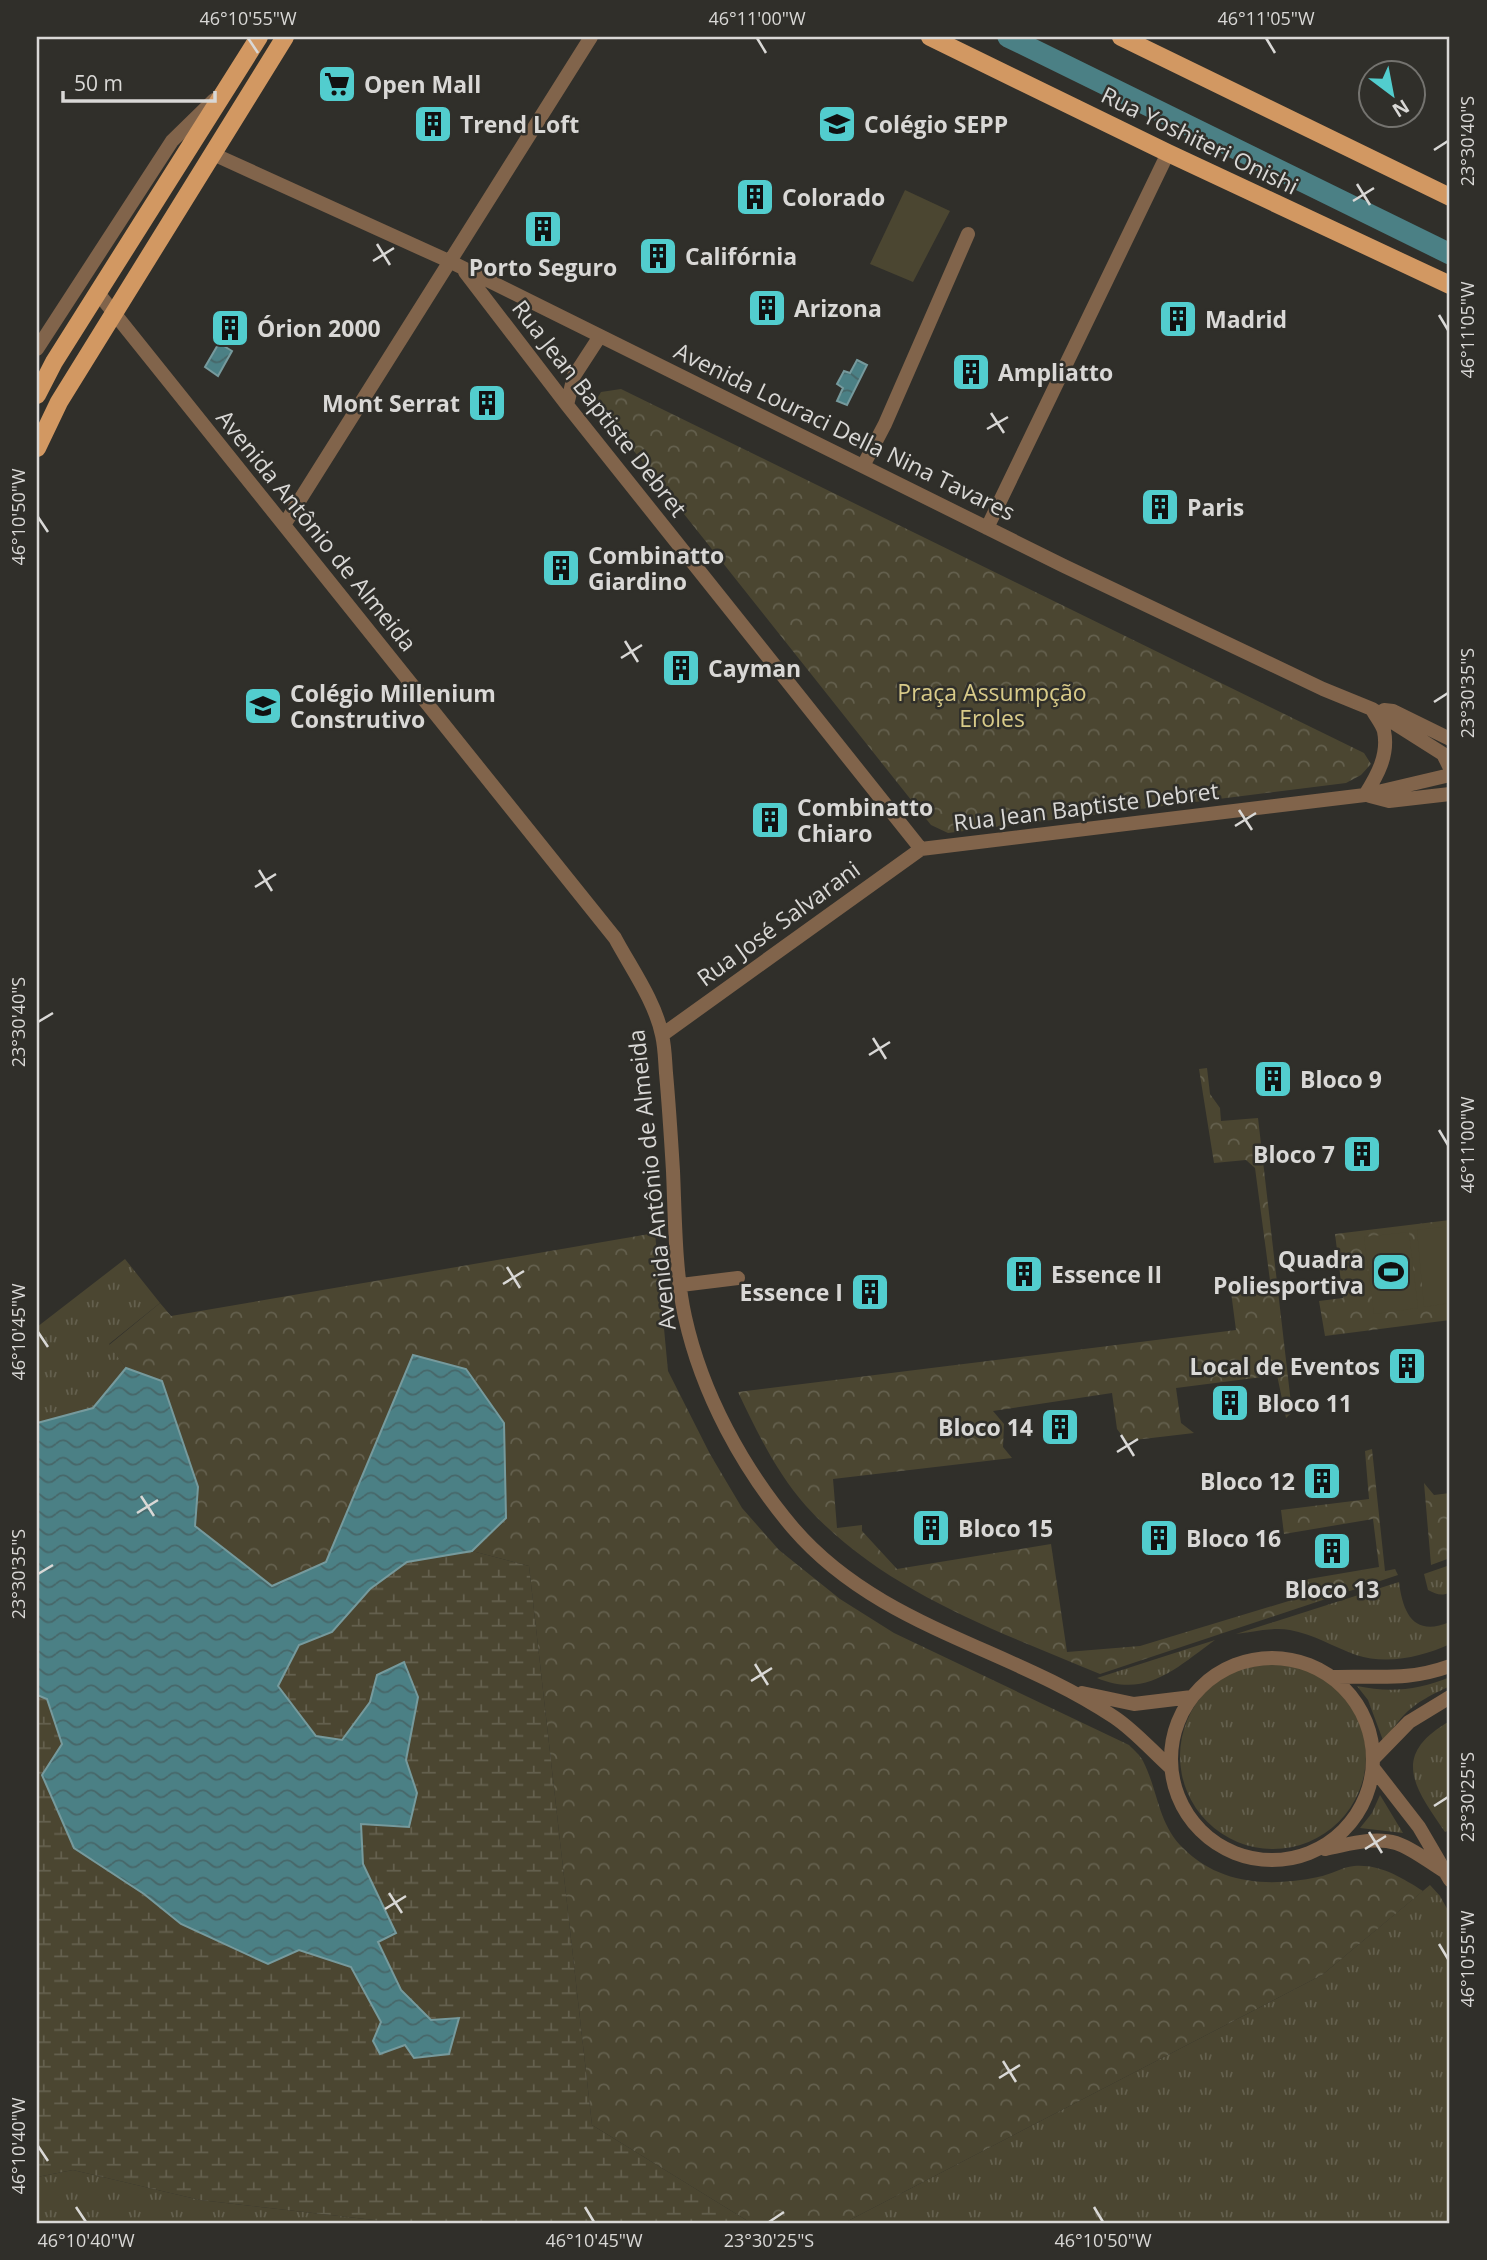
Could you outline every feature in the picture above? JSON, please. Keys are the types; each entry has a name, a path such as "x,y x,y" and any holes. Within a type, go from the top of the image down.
{"main road":[{"path":"37,395 54,362 259,37"},
{"path":"37,448 60,402 285,37"},
{"name":"Rua Yoshiteri Onishi","path":"930,37 1168,153 1450,285"},
{"path":"1121,37 1450,197"}],"street":[{"path":"284,526 457,265 591,37"},
{"path":"37,349 172,141 227,87"},
{"path":"987,528 1168,153"},
{"name":"Avenida Louraci Della Nina Tavares","path":"213,154 457,265 987,528 1323,689 1372,709"},
{"path":"863,466 885,424 968,234"},
{"name":"Rua Jean Baptiste Debret","path":"457,265 920,849 1365,795 1450,775"},
{"name":"Avenida Antônio de Almeida","path":"98,293 615,938 652,1006 662,1035 684,1316 701,1375 726,1427 757,1480 793,1528 822,1558 856,1586 932,1628 1067,1689 1116,1718 1171,1768"},
{"path":"566,405 574,376 600,336"},
{"path":"1372,709 1393,711 1450,739"},
{"path":"1372,709 1443,754 1450,768"},
{"path":"1365,795 1381,769 1383,756 1384,730 1372,709"},
{"name":"Rua Jean Baptiste Debret","path":"1365,795 1389,801 1447,791"},
{"name":"Rua José Salvarani","path":"662,1035 920,849"},
{"path":"681,1285 738,1278"},
{"path":"1315,1852 1337,1837 1355,1818 1368,1795 1374,1764 1372,1737 1364,1714 1350,1693 1333,1677 1305,1662 1274,1657 1243,1661 1215,1675 1192,1697 1179,1718 1172,1743 1171,1768 1177,1795 1190,1819 1209,1840 1233,1853 1260,1860 1288,1859 1359,1842 1382,1840 1398,1843 1447,1875"},
{"path":"1333,1677 1392,1679 1421,1676 1450,1666"},
{"name":"Avenida Antônio de Almeida","path":"1067,1689 1134,1704 1192,1697"},
{"path":"1374,1764 1409,1722 1450,1697"},
{"path":"1374,1764 1419,1827 1447,1875"}],"green space":[{"path":"905,190 950,211 913,282 870,264"},
{"name":"Praça Assumpção Eroles","path":"621,389 1364,753 1371,764 1361,775 1346,783 948,833 931,825 595,402 601,392"},
{"path":"1207,1068 1210,1094 1220,1108 1221,1121 1258,1118 1292,1412 1286,1418 1277,1375 1176,1388 1181,1423 1194,1433 1126,1441 1117,1429 1112,1393 993,1411 1004,1424 1003,1447 1012,1458 833,1479 837,1528 862,1525 862,1531 897,1569 1051,1544 1067,1652 1140,1646 1292,1600 1291,1582 1379,1567 1373,1519 1284,1534 1281,1510 1369,1499 1365,1451 1372,1449 1385,1571 1395,1569 1398,1575 1100,1674 943,1606 870,1562 837,1536 795,1493 768,1451 738,1392 1236,1330 1231,1292 1271,1288 1255,1168 1246,1160 1214,1163 1199,1069"},
{"path":"1450,1220 1450,1320 1325,1336 1319,1301 1343,1298 1335,1234"},
{"path":"1450,1226 1450,1303 1424,1307 1417,1230"},
{"name":"Quadra Poliesportiva","path":"1409,1232 1418,1308 1374,1314 1364,1237"},
{"path":"655,1233 668,1371 710,1454 742,1508 779,1550 840,1599 894,1633 1129,1745 1143,1761 1163,1818 1175,1839 1197,1860 1213,1870 1246,1880 1282,1882 1364,1866 1391,1873 1423,1891 1322,1975 844,2223 751,2223 592,2125 529,1566 472,1551 506,1518 326,1562 272,1586 195,1526 198,1487 162,1381 126,1368 109,1345 160,1303 171,1316"},
{"path":"125,1259 160,1303 109,1344 126,1368 93,1409 37,1423 37,1327"},
{"path":"1424,1483 1434,1495 1450,1493 1450,1558 1431,1565"},
{"path":"472,1551 529,1566 592,2125 751,2223 400,2223 200,2200 73,2170 37,2177 37,1695 47,1699 62,1744 144,1894 181,1924 299,1950 351,1967 381,2022 373,2041 459,2018 431,2020 401,1990 378,1942 396,1932 363,1863 361,1824 408,1827 417,1793 406,1760 418,1697 404,1662 377,1675 370,1702 342,1740 316,1736 277,1686 299,1645 332,1632 370,1589 407,1562"},
{"path":"1450,1565 1450,1592 1442,1595 1428,1590 1424,1574"},
{"path":"1399,1582 1407,1613 1412,1620 1427,1627 1450,1622 1450,1644 1416,1656 1380,1659 1356,1655 1290,1630 1270,1629 1236,1634"},
{"path":"1215,1640 1174,1669 1146,1682 1115,1684 1097,1678"},
{"path":"1273,1663 1308,1670 1339,1690 1359,1721 1366,1756 1359,1791 1339,1822 1308,1842 1273,1849 1238,1842 1207,1822 1187,1791 1180,1756 1187,1721 1207,1690 1238,1670"},
{"path":"1450,1677 1450,1686 1411,1708 1384,1743 1368,1700 1357,1686 1404,1689"},
{"path":"1450,1721 1450,1830 1445,1832 1424,1800 1413,1772 1414,1759 1420,1746 1431,1734"},
{"path":"1380,1795 1403,1833 1360,1828 1372,1813"},
{"path":"1430,1885 1450,1914 1450,2223 844,2223 1322,1975"},
{"path":"73,2170 200,2200 400,2223 37,2223 37,2177"}],"water":[{"path":"219,343 232,351 218,376 205,367"},
{"path":"857,360 867,365 847,405 837,401 843,388 837,384 844,371 850,373"},
{"path":"413,1355 466,1369 504,1423 506,1518 472,1551 407,1562 370,1589 332,1632 299,1645 278,1686 316,1736 342,1740 370,1702 377,1675 404,1662 418,1697 406,1760 417,1793 409,1827 361,1824 363,1864 396,1933 378,1942 401,1990 431,2020 459,2018 449,2054 414,2058 405,2045 380,2054 373,2041 381,2022 351,1967 299,1950 268,1964 181,1924 144,1894 74,1848 42,1775 62,1744 47,1699 37,1695 37,1423 93,1408 126,1368 162,1381 198,1487 195,1526 272,1586 326,1562"}],"waterway":[{"path":"1008,37 1450,254"}],"place":[{"name":"Open Mall","path":"337,84"},
{"name":"Trend Loft","path":"433,124"},
{"name":"Colégio SEPP","path":"837,124"},
{"name":"Colorado","path":"755,197"},
{"name":"Porto Seguro","path":"543,229"},
{"name":"Califórnia","path":"658,256"},
{"name":"Arizona","path":"767,308"},
{"name":"Madrid","path":"1178,319"},
{"name":"Órion 2000","path":"230,328"},
{"name":"Ampliatto","path":"971,372"},
{"name":"Mont Serrat","path":"487,403"},
{"name":"Paris","path":"1160,507"},
{"name":"Combinatto Giardino","path":"561,568"},
{"name":"Cayman","path":"681,668"},
{"name":"Colégio Millenium Construtivo","path":"263,706"},
{"name":"Combinatto Chiaro","path":"770,820"},
{"name":"Bloco 9","path":"1273,1079"},
{"name":"Bloco 7","path":"1362,1154"},
{"name":"Quadra Poliesportiva","path":"1391,1272"},
{"name":"Essence II","path":"1024,1274"},
{"name":"Essence I","path":"870,1292"},
{"name":"Local de Eventos","path":"1407,1366"},
{"name":"Bloco 11","path":"1230,1403"},
{"name":"Bloco 14","path":"1060,1427"},
{"name":"Bloco 12","path":"1322,1481"},
{"name":"Bloco 15","path":"931,1528"},
{"name":"Bloco 16","path":"1159,1538"},
{"name":"Bloco 13","path":"1332,1551"}]}
